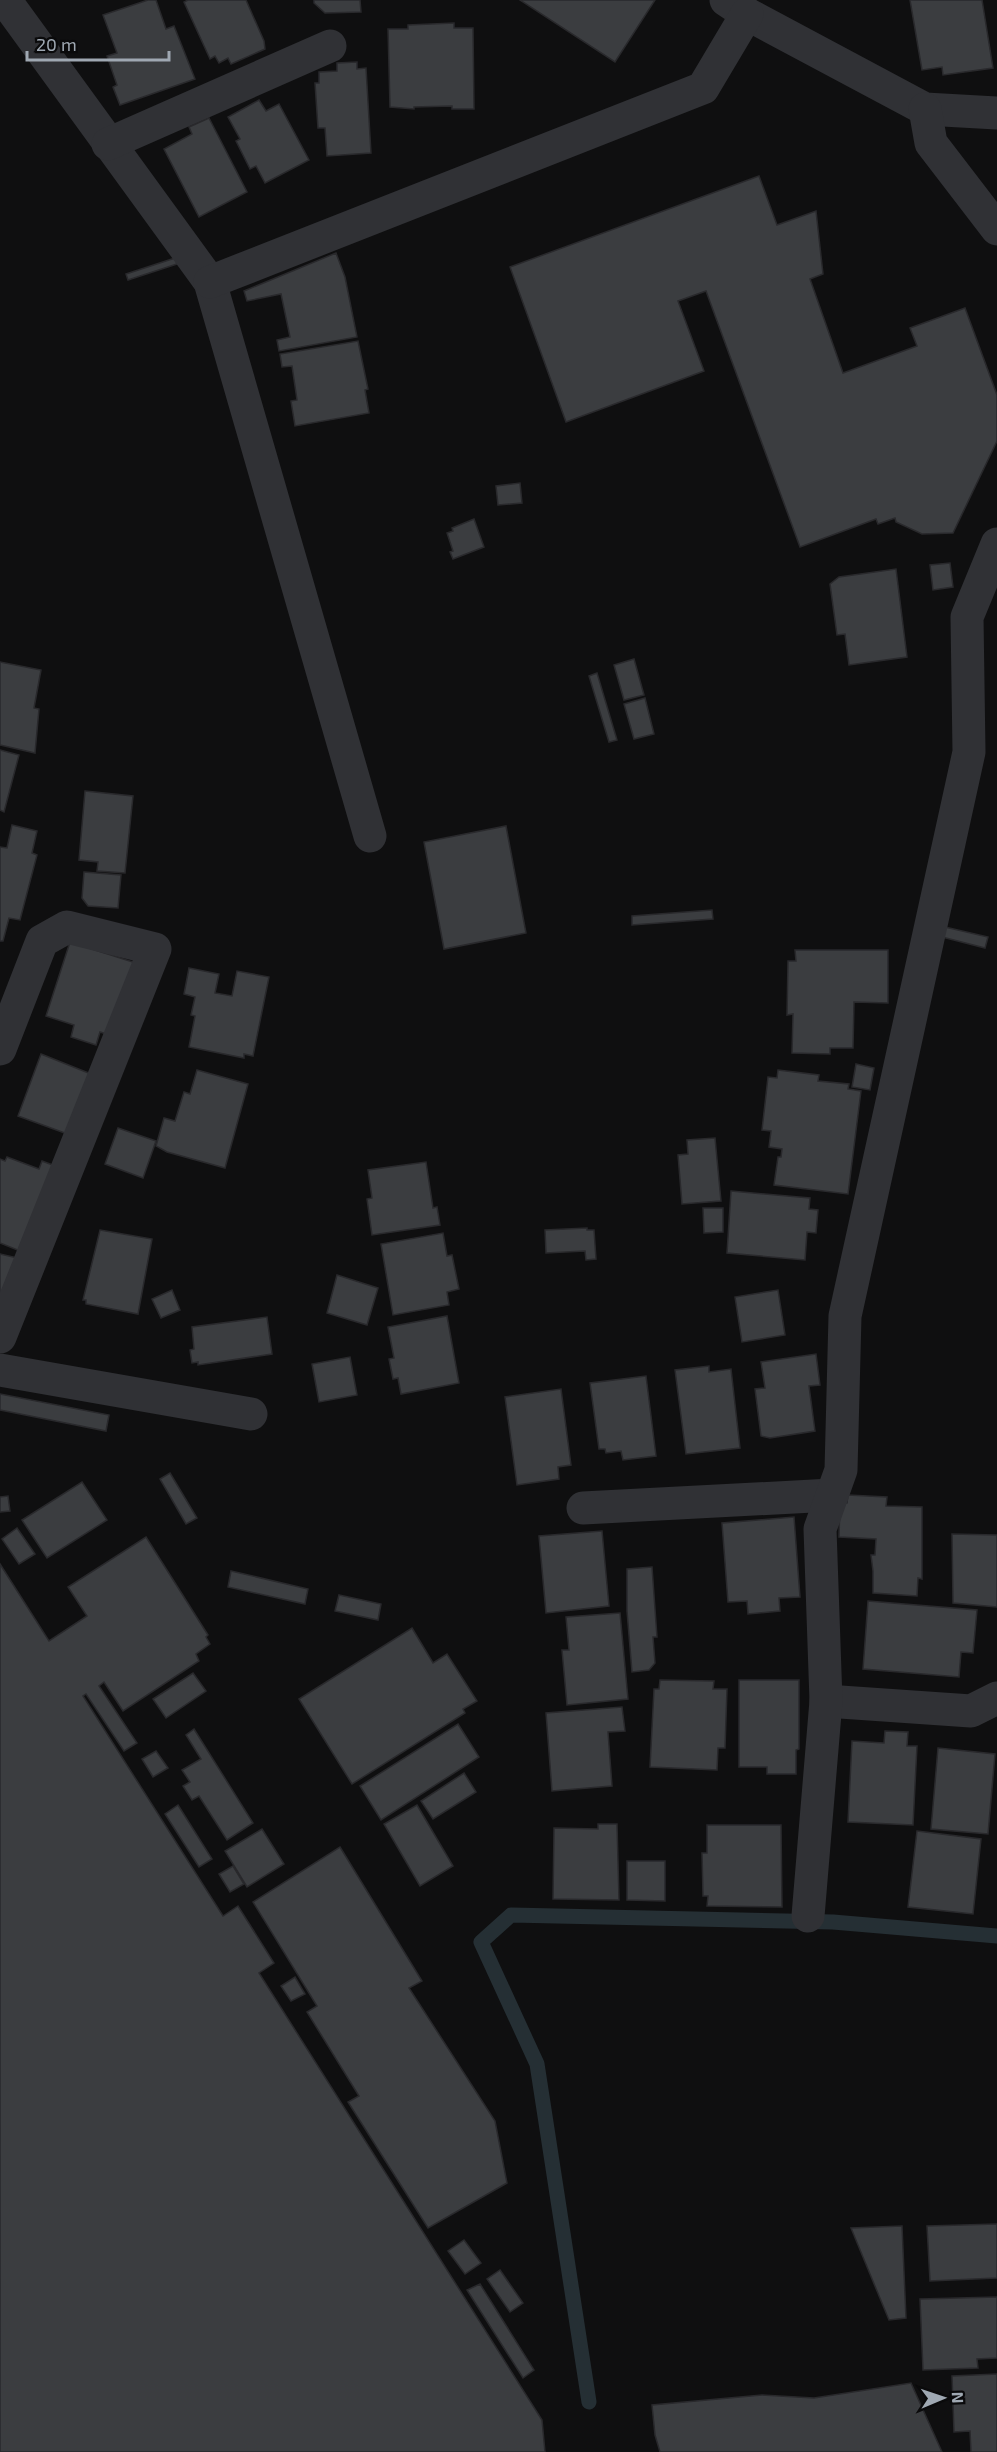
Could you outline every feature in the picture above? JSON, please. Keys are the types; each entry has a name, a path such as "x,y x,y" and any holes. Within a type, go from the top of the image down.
{"street":[{"path":"4,0 210,282 370,836"},
{"path":"210,282 703,88 737,7 925,109 997,113"},
{"path":"108,144 330,46"},
{"path":"925,109 931,143 997,229"},
{"path":"808,1916 826,1701 820,1529 841,1470 845,1316 969,752 967,617 997,544"},
{"path":"0,1049 42,941 67,927 155,949 0,1337"},
{"path":"0,1370 251,1414"},
{"path":"583,1508 832,1496"},
{"path":"826,1701 971,1711 997,1698"}],"building":[{"path":"148,0 156,0 166,29 174,26 195,79 120,105 113,87 117,85 107,56 117,53 103,15"},
{"path":"188,0 246,0 264,41 265,49 231,64 228,58 219,63 215,56 210,59 184,2"},
{"path":"314,0 360,0 361,12 325,13 314,3"},
{"path":"520,0 655,0 615,62"},
{"path":"910,0 982,0 993,68 943,75 942,67 922,70"},
{"path":"454,23 454,28 473,28 474,109 452,109 452,106 414,107 414,109 390,107 388,29 408,29 408,25"},
{"path":"357,62 357,69 366,68 371,153 327,156 325,128 318,128 315,83 319,83 319,72 337,71 337,63"},
{"path":"259,100 266,111 279,104 309,160 265,183 256,166 250,169 236,141 240,139 228,117"},
{"path":"209,118 247,192 199,217 164,149 192,134 189,127"},
{"path":"759,176 777,225 816,211 823,274 810,279 843,373 917,346 910,328 965,308 997,395 997,441 953,533 922,534 896,522 895,518 878,524 876,519 800,547 706,291 678,301 704,371 566,422 510,267"},
{"path":"336,253 345,277 357,337 279,351 277,340 290,337 281,294 247,301 244,291"},
{"path":"175,258 177,264 128,280 126,274"},
{"path":"358,341 368,389 365,390 369,413 295,426 291,401 297,400 292,366 282,367 280,354"},
{"path":"520,483 522,503 498,505 496,486"},
{"path":"474,519 484,547 453,559 447,533 453,531 452,528"},
{"path":"950,563 953,587 933,590 930,565"},
{"path":"896,569 907,657 849,665 845,634 837,635 830,584 839,577"},
{"path":"634,659 644,695 624,700 614,665"},
{"path":"0,662 41,670 34,708 39,709 35,753 0,745"},
{"path":"597,673 617,740 609,742 589,676"},
{"path":"645,698 654,734 634,739 624,704"},
{"path":"0,750 19,755 4,812 0,810"},
{"path":"85,791 133,796 125,873 97,871 98,862 79,860"},
{"path":"12,825 37,831 32,853 37,855 20,920 9,918 3,941 0,941 0,847 7,848"},
{"path":"506,826 526,933 444,949 424,842"},
{"path":"84,872 121,875 118,908 88,906 82,898"},
{"path":"712,910 713,919 632,925 632,916"},
{"path":"945,927 988,937 985,948 942,937"},
{"path":"70,942 136,963 113,1036 100,1032 96,1045 71,1037 74,1025 46,1016"},
{"path":"795,950 888,950 888,1003 854,1002 853,1048 830,1048 830,1054 792,1053 793,1014 787,1015 788,961 796,961"},
{"path":"189,968 219,974 215,993 232,996 237,971 269,977 253,1056 244,1054 244,1058 189,1047 195,1016 191,1015 195,997 184,994"},
{"path":"41,1054 96,1076 73,1136 18,1116"},
{"path":"856,1064 874,1068 870,1090 852,1087"},
{"path":"197,1070 248,1084 225,1168 167,1152 156,1146 164,1118 175,1121 184,1092 190,1094"},
{"path":"778,1070 819,1075 818,1081 849,1084 848,1089 861,1091 848,1194 774,1185 778,1157 781,1157 782,1149 769,1147 771,1131 762,1130 768,1077 777,1078"},
{"path":"118,1128 156,1141 143,1178 105,1164"},
{"path":"715,1138 721,1201 682,1204 678,1155 688,1154 687,1140"},
{"path":"7,1157 39,1169 42,1161 58,1167 30,1255 0,1243 0,1159 5,1161"},
{"path":"426,1162 433,1208 437,1207 440,1225 372,1235 367,1199 372,1198 368,1170"},
{"path":"731,1191 810,1198 809,1209 818,1210 816,1233 807,1232 805,1260 727,1253"},
{"path":"703,1208 723,1208 723,1232 704,1233"},
{"path":"587,1228 587,1230 594,1230 596,1259 586,1260 585,1251 546,1253 545,1230"},
{"path":"100,1230 152,1239 138,1314 86,1304 86,1300 83,1300"},
{"path":"443,1233 447,1256 452,1255 459,1289 447,1292 449,1305 393,1315 381,1244"},
{"path":"0,1254 22,1259 0,1323"},
{"path":"337,1275 378,1288 367,1325 327,1313"},
{"path":"172,1290 180,1310 161,1318 152,1299"},
{"path":"778,1290 785,1335 742,1342 735,1297"},
{"path":"447,1316 459,1383 401,1394 398,1378 393,1379 389,1359 394,1358 388,1327"},
{"path":"267,1317 272,1354 198,1365 198,1362 192,1363 190,1350 194,1349 192,1327"},
{"path":"816,1354 820,1385 809,1386 815,1431 770,1438 761,1436 755,1389 765,1388 761,1362"},
{"path":"350,1357 357,1395 319,1402 312,1364"},
{"path":"709,1366 709,1372 731,1369 740,1448 686,1454 675,1370"},
{"path":"646,1376 656,1456 623,1460 621,1451 606,1453 605,1449 599,1449 590,1383"},
{"path":"561,1389 571,1465 558,1467 559,1479 517,1485 505,1397"},
{"path":"0,1394 109,1415 106,1431 0,1410"},
{"path":"170,1473 197,1518 186,1524 160,1479"},
{"path":"82,1482 107,1520 47,1558 22,1520"},
{"path":"848,1495 887,1497 886,1506 922,1507 922,1579 918,1578 917,1596 873,1593 871,1555 875,1555 876,1539 839,1537 840,1502 847,1503"},
{"path":"8,1496 10,1511 0,1512 0,1497"},
{"path":"794,1517 800,1597 779,1598 780,1611 748,1614 747,1601 728,1602 722,1523"},
{"path":"17,1528 35,1554 19,1564 2,1539"},
{"path":"602,1531 609,1606 546,1613 539,1536"},
{"path":"952,1534 997,1535 997,1607 953,1603"},
{"path":"146,1537 208,1635 206,1637 210,1644 196,1654 199,1661 123,1711 104,1682 99,1686 137,1743 124,1751 86,1694 83,1696 223,1916 238,1906 274,1963 259,1973 542,2420 545,2452 0,2452 0,1564 49,1641 87,1616 68,1587"},
{"path":"652,1567 657,1637 653,1637 655,1663 649,1670 632,1672 627,1611 627,1569"},
{"path":"231,1571 308,1589 305,1604 228,1587"},
{"path":"339,1595 381,1604 378,1620 335,1611"},
{"path":"868,1601 977,1610 973,1653 961,1652 959,1677 863,1669"},
{"path":"620,1613 628,1699 567,1705 562,1650 569,1650 566,1617"},
{"path":"412,1628 433,1663 447,1654 477,1701 463,1709 465,1713 352,1784 299,1699"},
{"path":"193,1673 206,1691 166,1718 153,1699"},
{"path":"660,1680 714,1681 713,1689 727,1689 725,1748 718,1748 717,1770 650,1767 654,1689 659,1689"},
{"path":"739,1680 799,1680 799,1749 796,1750 796,1774 767,1774 767,1767 739,1767"},
{"path":"622,1707 625,1731 608,1732 612,1786 552,1791 546,1713"},
{"path":"458,1724 479,1757 381,1820 360,1786"},
{"path":"194,1729 253,1823 227,1840 199,1796 192,1800 183,1786 190,1782 182,1770 201,1759 186,1735"},
{"path":"885,1731 908,1732 907,1746 917,1746 913,1825 848,1822 852,1741 884,1743"},
{"path":"938,1748 995,1754 988,1834 931,1829"},
{"path":"156,1751 168,1768 153,1777 142,1759"},
{"path":"464,1773 476,1792 433,1819 421,1801"},
{"path":"178,1805 212,1859 199,1867 165,1814"},
{"path":"417,1805 453,1866 420,1886 384,1824"},
{"path":"598,1824 617,1824 619,1900 553,1899 554,1828 598,1829"},
{"path":"707,1825 781,1825 782,1907 707,1906 708,1896 703,1896 702,1853 707,1853"},
{"path":"262,1829 284,1864 247,1887 225,1851"},
{"path":"917,1831 981,1839 973,1914 908,1907"},
{"path":"340,1847 422,1981 409,1988 495,2121 507,2183 428,2228 348,2102 359,2096 307,2012 317,2006 253,1902"},
{"path":"627,1861 665,1861 665,1901 627,1900"},
{"path":"233,1866 244,1884 230,1892 219,1874"},
{"path":"295,1977 305,1994 291,2001 281,1986"},
{"path":"997,2224 997,2278 930,2281 927,2226"},
{"path":"902,2226 906,2318 889,2320 851,2228"},
{"path":"464,2240 481,2263 465,2274 448,2251"},
{"path":"500,2270 523,2303 510,2312 487,2279"},
{"path":"480,2284 534,2370 523,2378 467,2290"},
{"path":"997,2297 997,2358 977,2359 978,2368 923,2370 920,2299"},
{"path":"997,2374 997,2452 971,2452 970,2431 954,2432 952,2376"},
{"path":"911,2383 942,2452 660,2452 655,2435 652,2405 762,2395 814,2398"}],"waterway":[{"path":"589,2402 537,2064 481,1942 511,1915 833,1922 997,1936"}]}
